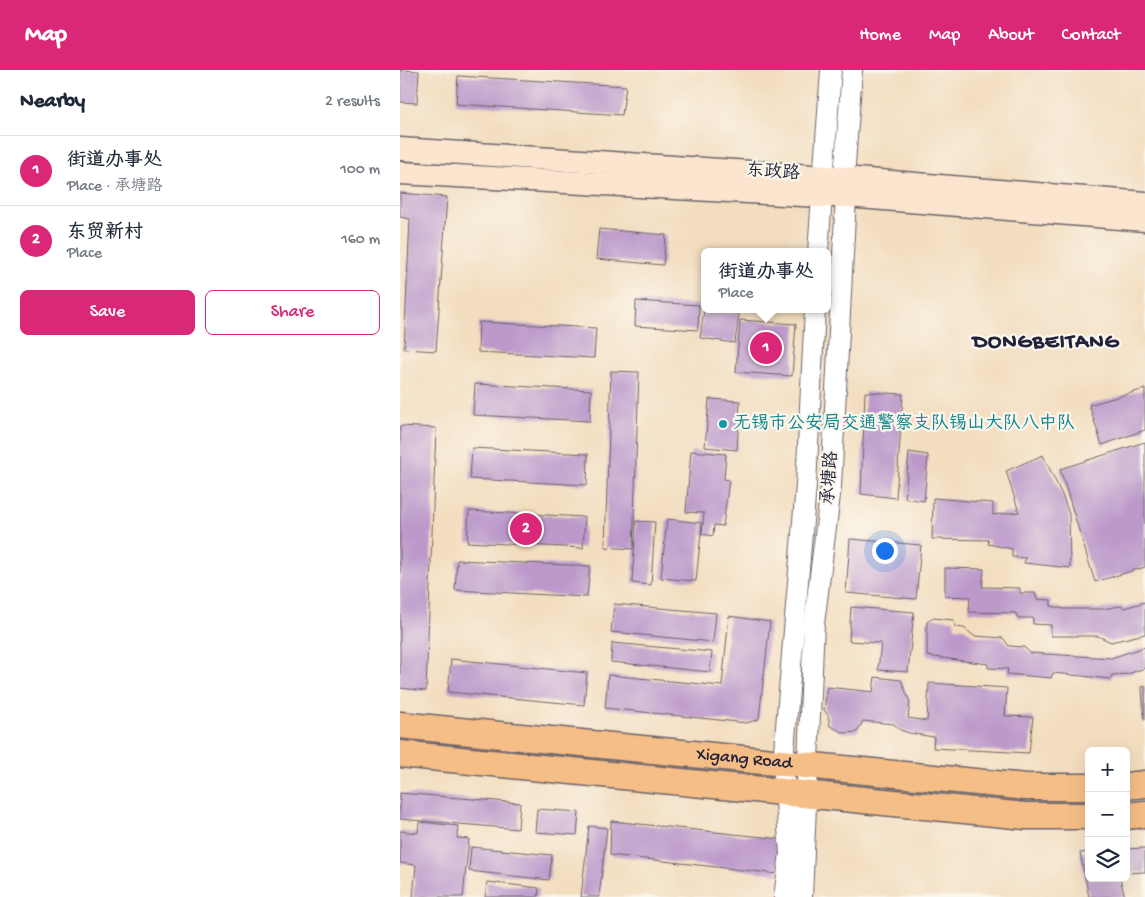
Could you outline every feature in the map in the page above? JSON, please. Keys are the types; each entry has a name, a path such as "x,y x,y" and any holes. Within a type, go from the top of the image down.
{"main road":[{"name":"东政路","path":"400,149 833,187 1145,220"},
{"name":"东政路","path":"400,173 833,187 1145,203"},
{"name":"Xigang Road","path":"400,725 1026,787 1085,787"},
{"name":"Xigang Road","path":"400,754 1024,816 1085,816"},
{"path":"1130,786 1145,784"},
{"path":"1130,816 1145,814"}],"street":[{"name":"承塘路","path":"795,764 831,487 833,187 831,70"},
{"name":"承塘路","path":"819,248 833,187 852,70"},
{"name":"承塘路","path":"796,794 795,764 815,313"},
{"path":"784,897 796,794"},
{"path":"796,794 802,897"}],"building":[{"path":"400,70 419,71 417,103 400,102"},
{"path":"458,76 626,86 622,115 456,104"},
{"path":"400,193 447,197 436,351 404,349 410,219 400,217"},
{"path":"599,229 666,235 663,265 596,259"},
{"path":"636,301 699,305 698,330 635,326"},
{"path":"704,313 739,314 735,343 700,338"},
{"path":"740,320 796,324 792,376 736,372"},
{"path":"479,322 596,328 594,358 478,352"},
{"path":"611,371 639,372 633,549 605,547"},
{"path":"475,384 591,390 590,421 473,415"},
{"path":"1145,389 1145,430 1102,445 1089,405"},
{"path":"865,392 903,394 896,498 861,494"},
{"name":"无锡市公安局交通警察支队锡山大队八中队","path":"709,399 740,401 737,450 705,447"},
{"path":"400,426 436,428 426,691 400,688"},
{"path":"1145,442 1145,567 1095,582 1060,469"},
{"path":"472,448 588,454 587,485 470,479"},
{"path":"691,451 726,454 724,479 729,480 723,526 714,525 713,536 702,534 704,513 686,512"},
{"path":"909,452 928,455 924,501 905,498"},
{"path":"1043,455 1069,514 1070,568 1024,563 1026,558 1012,557 1012,549 988,544 989,540 932,539 933,498 993,503 993,515 1019,512 1006,471"},
{"path":"469,511 585,517 583,548 467,542"},
{"path":"667,519 702,523 696,581 661,578"},
{"path":"636,521 655,522 651,585 632,583"},
{"path":"850,539 921,545 916,599 846,593"},
{"path":"457,560 590,566 587,597 455,590"},
{"path":"945,568 984,569 982,587 1020,588 1020,593 1035,593 1037,599 1051,600 1051,606 1064,609 1102,609 1121,606 1124,608 1145,602 1145,634 1111,642 1098,636 1051,636 1051,625 1033,624 1033,618 1017,618 1016,613 969,612 970,597 945,596"},
{"path":"614,604 716,613 713,642 611,632"},
{"path":"851,607 914,612 908,672 878,670 881,643 849,641"},
{"path":"729,616 770,622 759,719 747,723 605,708 608,675 722,686"},
{"path":"932,618 954,620 955,627 964,628 974,636 1003,638 1009,646 1024,647 1030,653 1111,658 1145,647 1145,668 1128,674 1112,675 1111,679 1053,673 1051,678 1007,674 1008,669 988,668 988,664 927,656 927,622"},
{"path":"612,643 712,652 710,672 611,662"},
{"path":"451,659 587,673 584,705 448,692"},
{"path":"875,677 901,680 910,702 908,718 927,721 929,683 1007,688 1005,716 1033,717 1029,753 933,748 934,737 909,733 900,730 894,724 863,721 857,732 844,733 830,726 828,715 824,710 827,687 873,692"},
{"path":"1145,686 1145,720 1144,720 1142,687"},
{"path":"400,793 520,803 518,829 400,819"},
{"path":"537,809 579,812 577,835 535,832"},
{"path":"611,821 781,839 778,874 610,855"},
{"path":"419,822 458,826 457,838 469,839 463,897 413,897 416,865 400,863 400,831 418,833"},
{"path":"589,826 607,828 599,897 581,897"},
{"path":"471,847 552,855 549,880 469,871"},
{"path":"1145,848 1145,872 1130,873 1130,849"},
{"path":"1085,852 1085,877 1080,853"},
{"path":"487,882 539,888 538,897 485,897"},
{"path":"1086,882 1121,882 1125,897 1089,897"}],"place":[{"name":"街道办事处","path":"766,348"},
{"name":"无锡市公安局交通警察支队锡山大队八中队","path":"723,424"},
{"name":"东贸新村","path":"526,529"}],"district":[{"name":"DONGBEITANG","path":"1046,343"}]}
